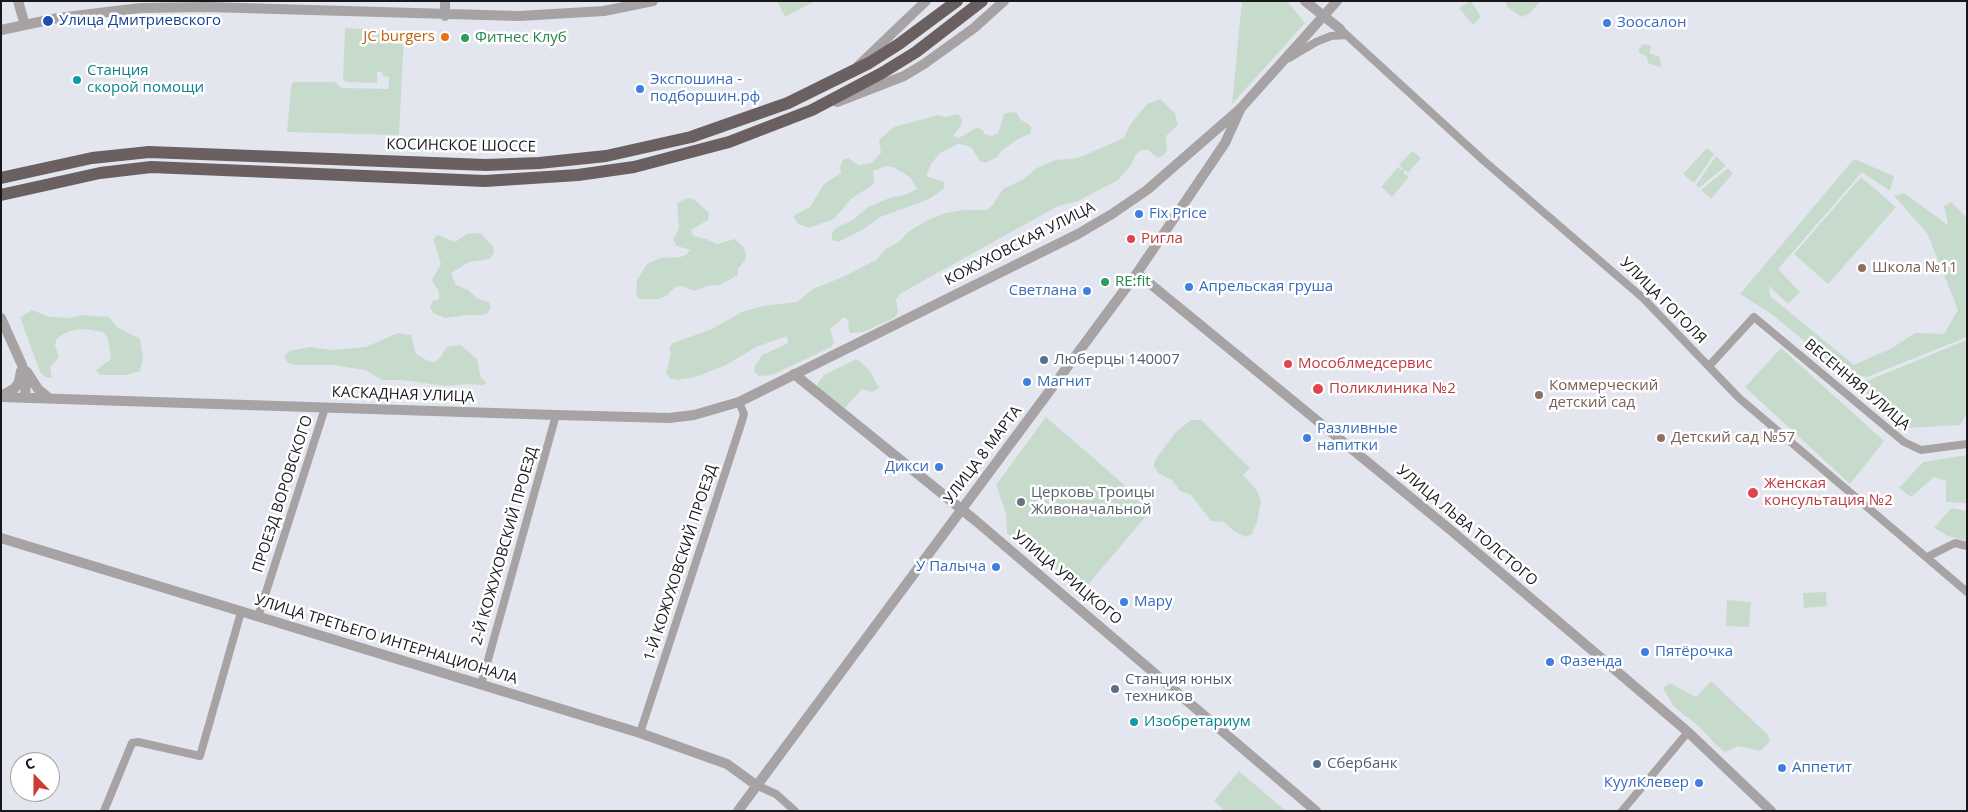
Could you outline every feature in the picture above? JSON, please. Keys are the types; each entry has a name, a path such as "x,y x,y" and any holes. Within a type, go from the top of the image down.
{"highway":[{"name":"КОСИНСКОЕ ШОССЕ","path":"1,178 92,158 149,152 486,165 571,161 646,148 719,128 788,103 846,75 899,44 957,1"},
{"name":"КОСИНСКОЕ ШОССЕ","path":"1,196 100,173 151,167 477,181 578,176 634,167 703,150 758,132 812,110 882,73 909,56 950,28 982,1"}],"street":[{"path":"18,1 25,25"},
{"path":"445,1 445,16"},
{"path":"1,30 101,12 162,7 445,16 579,14 653,1"},
{"path":"846,75 926,1"},
{"path":"812,110 904,76 945,50 1004,1"},
{"path":"1305,1 1343,32"},
{"path":"1240,109 1337,1"},
{"path":"1281,63 1316,42 1343,32"},
{"name":"УЛИЦА ГОГОЛЯ","path":"1343,32 1484,160 1643,298 1739,398 1967,592"},
{"name":"КОЖУХОВСКАЯ УЛИЦА","path":"794,374 1078,234 1147,190 1240,109"},
{"name":"УЛИЦА 8 МАРТА","path":"738,811 1137,273 1231,132 1240,109"},
{"path":"1194,148 1202,145 1209,148 1212,162"},
{"name":"УЛИЦА ЛЬВА ТОЛСТОГО","path":"1137,273 1453,532 1688,732 1771,811"},
{"name":"ВЕСЕННЯЯ УЛИЦА","path":"1709,366 1754,317 1904,442 1921,450 1967,444"},
{"path":"1,318 26,378 25,398"},
{"path":"1,396 15,388 19,382 22,365"},
{"path":"22,365 33,383 49,398"},
{"name":"КАСКАДНАЯ УЛИЦА","path":"1,396 668,418 694,415 739,402 794,374"},
{"name":"УЛИЦА УРИЦКОГО","path":"794,374 961,510 1163,679 1316,811"},
{"name":"1-Й КОЖУХОВСКИЙ ПРОЕЗД","path":"640,733 742,421 744,414 739,402"},
{"name":"ПРОЕЗД ВОРОВСКОГО","path":"258,617 324,408"},
{"name":"2-Й КОЖУХОВСКИЙ ПРОЕЗД","path":"481,685 556,415"},
{"name":"УЛИЦА ТРЕТЬЕГО ИНТЕРНАЦИОНАЛА","path":"1,538 241,612 416,663 481,685 640,733 727,764 756,785"},
{"path":"1927,557 1955,543 1967,546"},
{"path":"104,811 130,745 134,742 200,756 241,612"},
{"path":"1622,811 1688,732"},
{"path":"756,785 776,794 795,811"}],"green space":[{"path":"777,1 815,1 785,17"},
{"path":"1242,1 1287,1 1305,23 1232,104"},
{"path":"1471,1 1481,17 1473,25 1459,8"},
{"path":"1505,1 1541,1 1529,14 1522,17 1507,7"},
{"path":"345,28 404,32 399,135 287,132 293,82 335,82 342,88 389,89 389,77 383,76 382,72 377,72 377,83 346,82 343,80"},
{"path":"1643,44 1651,46 1649,53 1660,57 1661,67 1648,63 1647,56 1639,53 1639,49"},
{"path":"1160,99 1175,113 1178,125 1166,136 1167,149 1164,155 1158,158 1148,150 1142,150 1136,154 1131,165 1118,180 1078,201 1058,206 900,294 896,299 898,313 894,318 863,332 850,333 849,321 844,317 830,329 834,342 831,347 772,375 759,376 754,372 755,366 762,355 788,343 787,336 756,347 726,365 696,377 677,380 670,378 666,373 671,354 669,348 673,343 712,329 742,312 762,306 797,302 813,289 845,276 876,260 886,249 899,242 908,232 926,221 945,213 965,210 986,210 992,206 1003,189 1022,180 1037,168 1056,160 1078,158 1124,138 1130,125 1147,104"},
{"path":"1010,112 1017,113 1020,119 1031,126 1031,133 1018,139 1001,151 997,157 985,163 979,160 972,148 965,145 958,144 940,153 931,164 926,176 944,182 944,189 927,200 880,217 864,229 838,242 832,240 832,233 836,228 853,220 868,207 917,189 910,177 893,167 886,166 873,171 874,184 851,199 834,219 809,228 797,223 793,216 810,207 824,184 841,173 840,166 843,160 848,158 859,165 871,163 881,153 879,140 894,127 938,115 945,117 958,114 962,119 961,126 953,136 959,138 976,128 982,129 985,134 992,136 998,133 1004,114"},
{"path":"1707,148 1714,154 1694,183 1683,174"},
{"path":"1412,151 1421,158 1408,173 1405,170 1403,172 1409,177 1392,197 1381,187 1398,167 1401,170 1403,169 1399,165"},
{"path":"1716,156 1726,166 1699,188 1696,185"},
{"path":"1854,159 1894,176 1890,191 1862,172 1778,269 1800,292 1788,304 1769,286 1770,296 1854,365 1892,348 1915,333 1944,334 1958,310 1927,233 1894,196 1904,193 1948,225 1944,206 1951,202 1967,218 1967,337 1867,377 1843,372 1770,313 1740,294"},
{"path":"1728,168 1733,173 1711,199 1701,190"},
{"path":"1861,177 1896,207 1828,284 1794,254"},
{"path":"688,198 694,199 709,213 708,220 691,230 693,236 717,244 735,239 744,248 745,260 738,269 738,275 720,285 707,286 694,291 682,286 675,287 666,296 659,299 639,299 636,293 637,280 647,264 660,258 680,257 686,255 690,250 677,246 673,240 679,228 677,203"},
{"path":"480,233 493,246 494,253 489,259 469,262 451,273 456,285 468,290 478,299 489,302 491,308 487,314 480,315 445,318 433,313 430,307 433,301 439,299 439,292 432,280 441,264 433,239 438,235 455,242 467,234"},
{"path":"32,310 50,317 69,318 82,315 109,317 117,327 140,339 143,358 140,371 127,375 100,375 96,370 111,359 108,338 103,332 83,329 69,331 57,338 55,345 59,357 50,367 52,378 45,377 40,372 20,317"},
{"path":"398,333 411,335 416,354 428,361 434,362 440,358 447,347 461,345 477,359 481,378 487,383 483,385 446,386 402,380 382,380 365,370 333,365 293,365 287,362 284,356 290,351 310,347 331,350 366,347"},
{"path":"1967,340 1967,414 1960,425 1905,428 1857,385"},
{"path":"1781,348 1884,441 1850,484 1745,387"},
{"path":"857,359 870,371 879,388 872,392 862,389 845,408 824,394 817,385 824,375"},
{"path":"1046,417 1152,509 1081,593 1007,533 1006,513 996,485"},
{"path":"1191,420 1201,420 1250,468 1243,475 1257,490 1261,501 1257,522 1252,534 1246,537 1234,531 1224,522 1211,521 1191,495 1180,491 1172,480 1158,473 1154,466 1155,460 1176,432"},
{"path":"1967,455 1967,503 1946,502 1946,481 1934,477 1911,497 1899,488 1923,462"},
{"path":"1951,508 1967,511 1967,541 1948,536 1934,528"},
{"path":"1826,592 1827,606 1804,608 1803,593"},
{"path":"1727,600 1751,602 1749,627 1726,626"},
{"path":"1711,681 1768,735 1770,742 1760,751 1738,746 1725,752 1700,727 1674,707 1663,688 1670,683 1696,697"},
{"path":"1239,771 1286,811 1225,811 1214,801"}],"place":[{"name":"Улица Дмитриевского","path":"48,21"},
{"name":"Зоосалон","path":"1607,23"},
{"name":"JC burgers","path":"445,37"},
{"name":"Фитнес Клуб","path":"465,38"},
{"name":"Станция скорой помощи","path":"77,80"},
{"name":"Экспошина - подборшин.рф","path":"640,89"},
{"name":"Fix Price","path":"1139,214"},
{"name":"Ригла","path":"1131,239"},
{"name":"Школа №11","path":"1862,268"},
{"name":"RE:fit","path":"1105,282"},
{"name":"Апрельская груша","path":"1189,287"},
{"name":"Светлана","path":"1087,291"},
{"name":"Люберцы 140007","path":"1044,360"},
{"name":"Мособлмедсервис","path":"1288,364"},
{"name":"Магнит","path":"1027,382"},
{"name":"Поликлиника №2","path":"1318,389"},
{"name":"Коммерческий детский сад","path":"1539,395"},
{"name":"Разливные напитки","path":"1307,438"},
{"name":"Детский сад №57","path":"1661,438"},
{"name":"Дикси","path":"939,467"},
{"name":"Женская консультация №2","path":"1753,493"},
{"name":"Церковь Троицы Живоначальной","path":"1021,502"},
{"name":"У Палыча","path":"996,567"},
{"name":"Мару","path":"1124,602"},
{"name":"Пятёрочка","path":"1645,652"},
{"name":"Фазенда","path":"1550,662"},
{"name":"Станция юных техников","path":"1115,689"},
{"name":"Изобретариум","path":"1134,722"},
{"name":"Сбербанк","path":"1317,764"},
{"name":"Аппетит","path":"1782,768"},
{"name":"КуулКлевер","path":"1699,783"}]}
